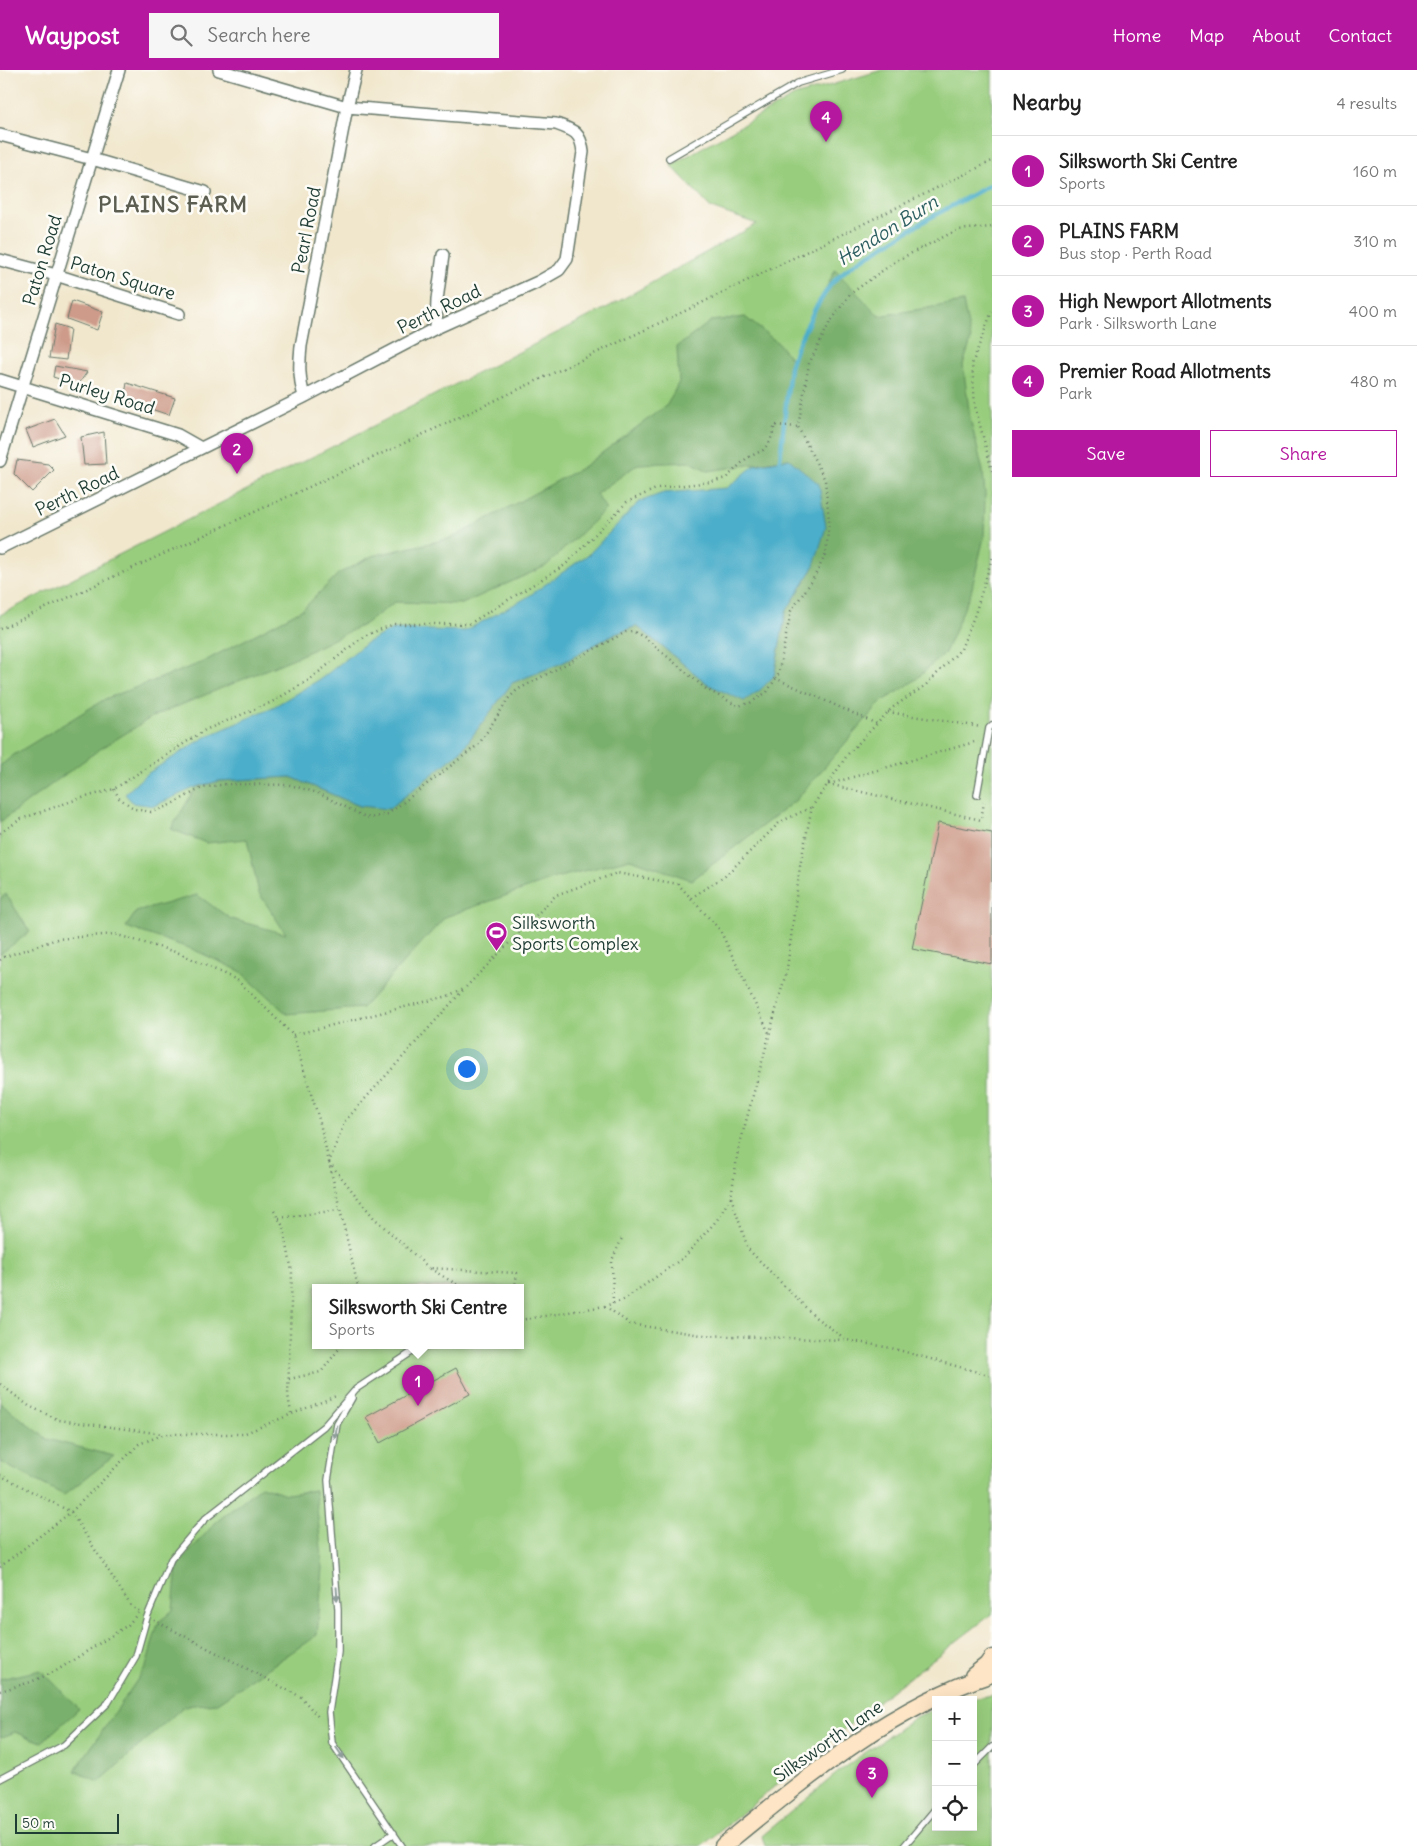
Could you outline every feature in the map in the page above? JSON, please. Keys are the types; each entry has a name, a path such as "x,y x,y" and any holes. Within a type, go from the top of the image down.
{"street":[{"name":"Paton Road","path":"0,461 119,70"},
{"path":"219,70 347,108"},
{"name":"Pearl Road","path":"304,396 299,380 301,346 356,70"},
{"name":"Perth Road","path":"0,548 436,328 538,282 559,270 567,259 583,152 582,140 574,131 556,124 347,108"},
{"path":"0,135 92,159 205,192"},
{"path":"436,328 437,300 443,255"},
{"name":"Paton Square","path":"0,260 56,275 179,314"},
{"name":"Purley Road","path":"0,380 178,435 201,448"},
{"name":"Silksworth Lane","path":"965,1682 987,1665 992,1658"},
{"name":"Silksworth Lane","path":"723,1846 788,1792 876,1729 922,1702 965,1682 992,1674"}],"lane":[{"path":"669,158 798,83 842,70"},
{"path":"977,795 990,726"},
{"path":"0,1779 64,1745 108,1703 136,1656 148,1617 170,1559 205,1519 324,1426 356,1388 409,1353 418,1349"},
{"path":"356,1388 337,1424 328,1480 338,1608 338,1652 329,1712 332,1743 402,1846"},
{"path":"977,1762 992,1747"},
{"path":"904,1846 932,1813"},
{"path":"375,1846 394,1833"}],"path":[{"path":"0,629 685,312 992,161"},
{"path":"114,789 119,798 135,809 151,812 168,806 202,788 227,784 290,784 318,793 370,818 388,814 478,744 509,698 517,690 626,632 632,631 644,637 706,689 738,706 750,703 767,692 778,675 791,611 812,581 826,554 829,521 825,480 798,428 809,364 829,324 850,294 896,261 956,230 992,228"},
{"path":"992,311 972,364 975,406 992,471"},
{"path":"0,833 21,819 114,789 205,730 272,702 310,680 364,636 394,624 469,624 565,566 627,502 658,488 711,482 726,478 747,458 763,450 770,442 775,425 798,428"},
{"path":"524,1319 605,1306 623,1300 683,1258 717,1220 731,1197 738,1152 787,969 800,866 812,807 848,754 888,712 926,685 961,649 975,614 992,558"},
{"path":"775,678 877,724"},
{"path":"888,712 990,726"},
{"path":"828,784 987,738"},
{"path":"828,784 982,820 985,798 977,795"},
{"path":"691,898 725,876 780,822 812,807"},
{"path":"328,1162 344,1121 466,987 556,895 617,874 678,884 720,930 770,1034"},
{"path":"0,960 57,939 114,934 179,953 237,980 293,1036 319,1119 357,1284"},
{"path":"293,1036 448,996 466,987"},
{"path":"328,1162 374,1218 429,1268 456,1284"},
{"path":"731,1197 748,1248 815,1317 847,1340"},
{"path":"279,1218 340,1210"},
{"path":"274,1211 284,1228 292,1272 288,1395 291,1414"},
{"path":"613,1303 612,1260 623,1236"},
{"path":"429,1268 516,1273 515,1284"},
{"path":"605,1306 630,1324 701,1335 847,1340 891,1348 992,1376"},
{"path":"289,1379 321,1372 339,1349"},
{"path":"0,1384 29,1406 59,1420 165,1434 243,1434 356,1388"},
{"path":"0,1567 71,1512 139,1444 165,1434"},
{"path":"0,1691 31,1682 56,1671 128,1625 139,1611"}],"green space":[{"name":"Silksworth Sports Complex","path":"882,70 992,70 992,1614 881,1699 702,1846 0,1846 0,615 610,306 757,224 711,208 671,165 794,96"},
{"path":"835,270 879,316 963,302 971,340 963,365 970,418 983,471 985,495 984,537 971,592 945,653 914,681 880,703 796,800 692,880 630,859 556,878 445,917 362,1008 287,1014 240,971 192,949 126,927 136,912 197,895 231,919 286,934 259,893 247,839 206,843 171,829 196,787 219,781 291,777 360,806 461,751 512,683 564,662 612,635 637,626 709,685 774,676 786,611 813,569 789,459 708,471 691,462 638,464 596,494 606,509 546,566 462,604 395,602 365,624 299,656 152,717 97,751 0,822 0,766 15,754 105,699 201,663 303,609 338,574 372,556 452,538 583,467 667,405 679,382 677,347 711,321 745,317 778,343 791,359"},
{"path":"6,894 30,932 0,954 0,899"},
{"path":"0,1402 47,1439 114,1456 64,1495 0,1462"},
{"path":"261,1486 287,1494 315,1490 323,1568 317,1635 217,1703 184,1706 99,1782 75,1771 146,1667 158,1623 173,1610 177,1566 215,1523"},
{"path":"41,1670 79,1709 42,1742 15,1732 0,1738 0,1679"},
{"path":"992,1695 992,1846 765,1846 762,1836 842,1769 917,1716 932,1710 932,1831 977,1831 977,1698"}],"water":[{"path":"789,459 819,484 826,527 813,569 786,611 774,676 760,690 744,701 709,685 637,626 612,635 564,662 512,683 461,751 389,809 360,806 291,777 219,781 196,787 154,806 133,803 125,794 145,775 204,738 275,706 322,678 366,643 393,629 465,631 526,598 589,554 639,502 663,493 727,488 755,465"}],"building":[{"path":"72,301 103,312 97,330 67,319"},
{"path":"55,324 70,329 66,360 49,358"},
{"path":"55,366 87,372 78,385 53,377"},
{"path":"127,383 175,398 169,415 124,400"},
{"path":"55,419 65,435 33,447 26,430"},
{"path":"104,432 106,464 84,465 81,437"},
{"path":"17,460 48,464 54,470 32,492 14,474"},
{"path":"938,823 992,833 992,964 912,949"},
{"path":"456,1368 470,1394 380,1443 366,1417"}],"waterway":[{"name":"Hendon Burn","path":"780,460 790,367 797,346 815,309 831,284 857,262 926,220 992,184"}],"place":[{"name":"Premier Road Allotments","path":"826,142"},
{"name":"PLAINS FARM","path":"237,474"},
{"name":"Silksworth Sports Complex","path":"496,951"},
{"name":"Silksworth Ski Centre","path":"418,1406"},
{"name":"High Newport Allotments","path":"872,1798"}],"district":[{"name":"PLAINS FARM","path":"173,204"}]}
